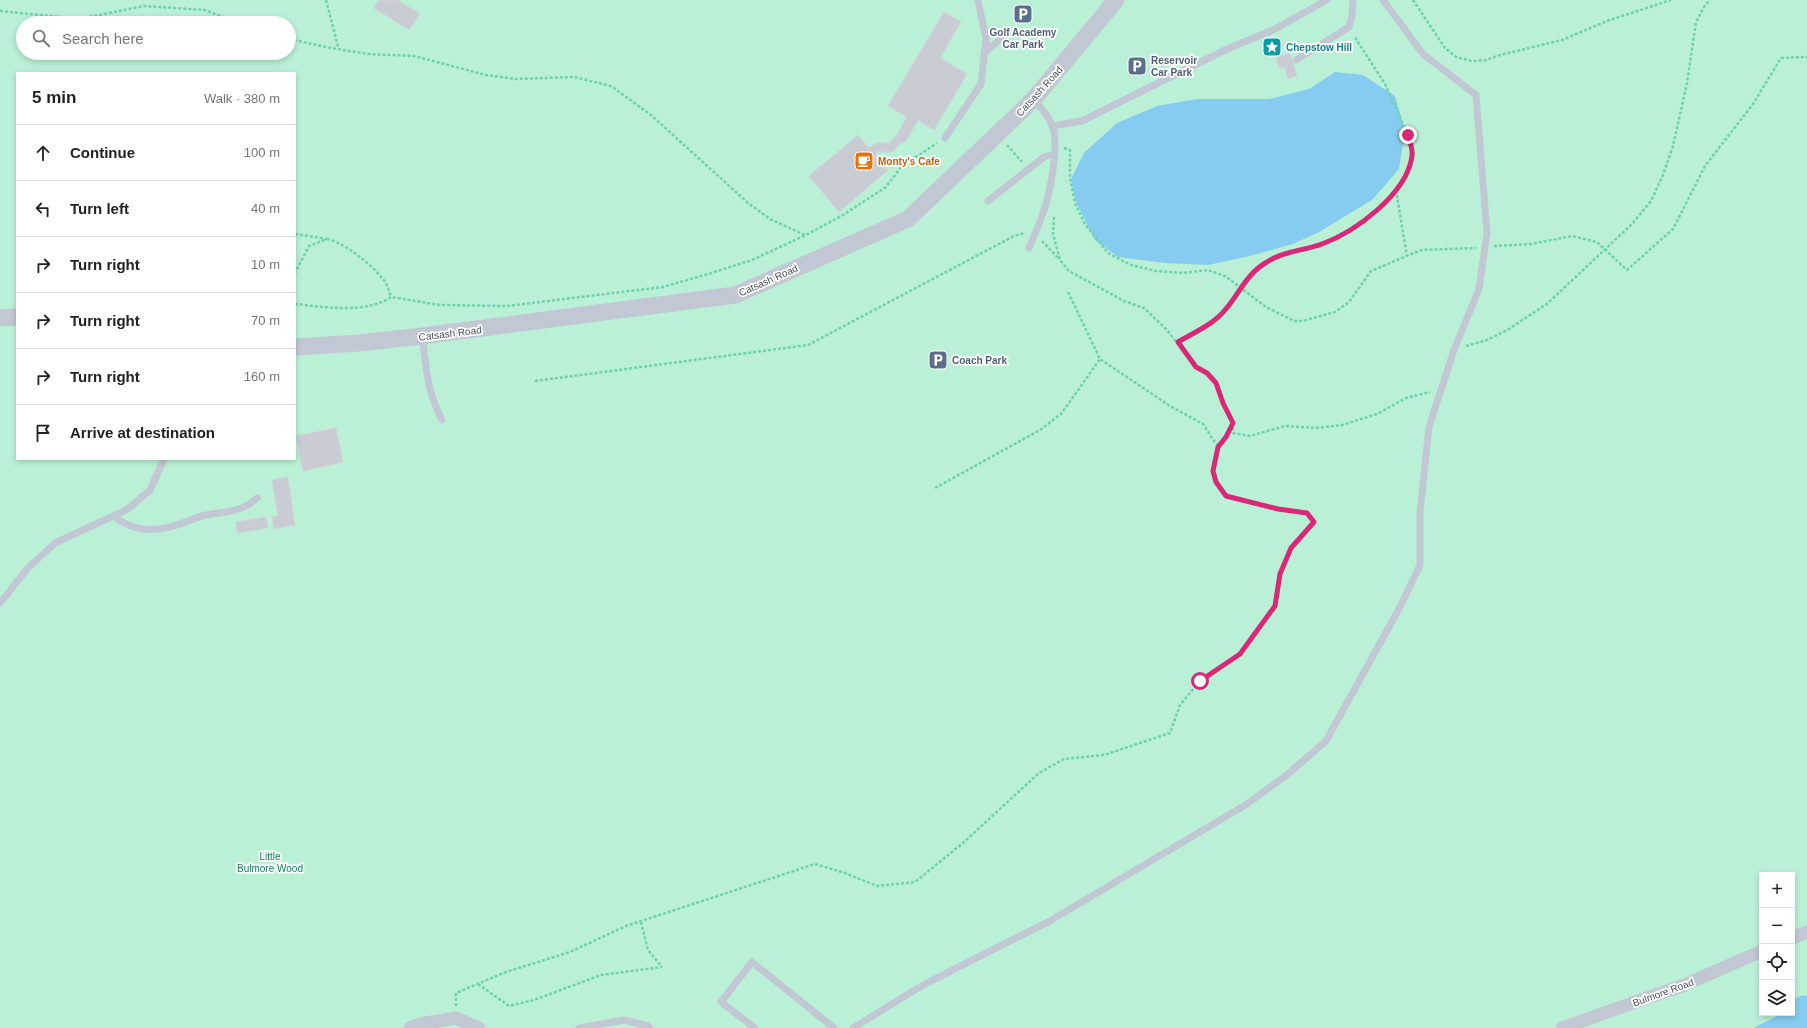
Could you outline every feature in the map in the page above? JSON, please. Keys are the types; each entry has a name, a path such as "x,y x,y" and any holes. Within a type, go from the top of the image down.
{"street":[{"name":"Catsash Road","path":"296,347 360,344 735,295 908,219 1033,100 1116,0"},
{"path":"0,318 16,317"},
{"path":"1795,937 1807,932"},
{"name":"Bulmore Road","path":"1562,1028 1684,985 1759,953"},
{"path":"410,1028 420,1024 456,1018 479,1028"}],"lane":[{"path":"945,138 981,84 986,39 978,0"},
{"path":"1052,126 1082,121 1228,49 1273,30 1327,0"},
{"path":"1296,60 1349,27 1352,16 1353,0"},
{"path":"853,1028 923,985 1048,922 1247,804 1288,774 1326,741 1400,607 1420,565 1420,512 1429,427 1454,350 1479,289 1487,233 1476,95 1423,54 1383,0"},
{"path":"984,53 1008,34"},
{"path":"1029,248 1044,212 1055,145 1052,126 1047,116 1033,100"},
{"path":"988,201 1044,157 1054,154"},
{"path":"422,336 431,394 442,420"},
{"path":"0,603 28,568 55,543 128,509 150,490 164,460"},
{"path":"113,516 126,526 143,530 162,529 205,515 226,513 246,507 257,498"},
{"path":"755,1028 721,1002 752,962 834,1028"},
{"path":"579,1028 624,1020 648,1026 650,1028"}],"path":[{"path":"326,0 339,50"},
{"path":"1413,0 1445,48 1456,57 1472,61 1486,60 1500,55 1562,40 1607,22 1671,0"},
{"path":"1454,350 1487,340 1509,329 1548,303 1632,224 1650,200 1663,175 1673,146 1687,84 1696,22 1705,5 1710,0"},
{"path":"94,16 144,6 205,10 220,16"},
{"path":"0,10 53,16"},
{"path":"1178,342 1206,325 1225,310 1239,288 1251,274 1267,262 1290,251 1322,244 1348,230 1376,211 1396,189 1406,174 1412,155 1408,135 1385,84 1349,27"},
{"path":"296,41 339,50 368,54 414,56 486,75 516,79 574,77 611,86 651,115 748,202 770,219 806,235"},
{"path":"1055,145 1070,150 1070,178 1075,203 1085,224 1108,253 1131,265 1156,271 1183,273 1208,270 1224,276 1266,307 1284,317 1294,321 1303,321 1335,312 1349,302 1371,271 1421,250 1457,250 1531,244 1572,236 1597,242 1607,249 1627,270 1673,229 1705,166 1753,104 1781,58 1807,56"},
{"path":"997,134 1028,170"},
{"path":"296,304 342,308 381,304 391,297 440,306 507,306 663,287 752,260 806,235 843,215 886,187 901,167 924,150 945,138"},
{"path":"1396,189 1407,256"},
{"path":"1054,214 1053,234 1060,260"},
{"path":"535,380 808,345 1014,236 1025,233 1045,243 1069,271 1104,292 1144,308 1178,342 1196,367 1207,373 1216,383 1223,403 1233,423 1233,433 1250,436 1285,426 1316,428 1342,425 1377,414 1406,398 1441,390"},
{"path":"296,234 338,242 376,271 387,285 391,297"},
{"path":"296,271 309,246 327,239"},
{"path":"1068,292 1100,359 1170,406 1196,418 1203,424 1218,447"},
{"path":"935,488 1040,430 1061,414 1100,359"},
{"path":"456,1018 456,993 506,972 570,952 626,926 815,864 845,873 877,886 915,882 963,844 1039,773 1064,760 1104,755 1170,732 1180,704 1200,681 1240,654 1275,606 1280,574 1291,548 1314,522 1307,513 1278,509 1226,496 1216,482 1213,471 1218,447 1232,427"},
{"path":"478,984 509,1006 534,1000 601,975 662,967 648,950 641,922"}],"green space":[{"name":"Little Bulmore Wood","path":"0,0 1807,0 1807,996 1804,995 1795,998 1795,872 1759,872 1759,1016 1777,1016 1753,1028 0,1028"}],"water":[{"path":"1335,72 1363,75 1395,96 1405,131 1399,169 1372,200 1319,232 1293,244 1250,256 1208,265 1165,263 1118,257 1095,240 1076,202 1071,179 1084,153 1117,123 1157,106 1197,99 1270,99 1309,89"},
{"path":"1804,995 1807,996 1807,1028 1753,1028 1777,1016 1795,1016 1795,998"}],"building":[{"path":"379,0 398,0 420,14 409,30 374,8"},
{"path":"944,12 961,22 940,58 967,74 934,130 918,120 906,141 900,144 896,136 907,117 888,106"},
{"path":"1290,53 1297,76 1288,79 1284,67 1280,69 1276,58"},
{"path":"858,135 869,148 876,143 890,143 896,136 900,144 893,152 877,152 876,156 888,170 839,212 809,176"},
{"path":"336,428 343,462 303,471 296,436"},
{"path":"288,477 295,525 274,529 272,516 278,516 272,480"},
{"path":"266,517 268,528 237,533 236,522"}],"place":[{"name":"Golf Academy Car Park","path":"1023,14"},
{"name":"Chepstow Hill","path":"1272,47"},
{"name":"Reservoir Car Park","path":"1137,66"},
{"name":"Monty's Cafe","path":"864,161"},
{"name":"Coach Park","path":"938,360"}],"route":[{"path":"1200,681 1240,654 1275,606 1280,574 1291,548 1314,522 1307,513 1278,509 1226,496 1216,482 1213,471 1218,447 1226,437 1233,423 1223,403 1216,383 1207,373 1196,367 1178,342 1190,336 1225,310 1239,288 1251,274 1267,262 1290,251 1322,244 1348,230 1376,211 1396,189 1406,174 1412,155 1408,135"}]}
